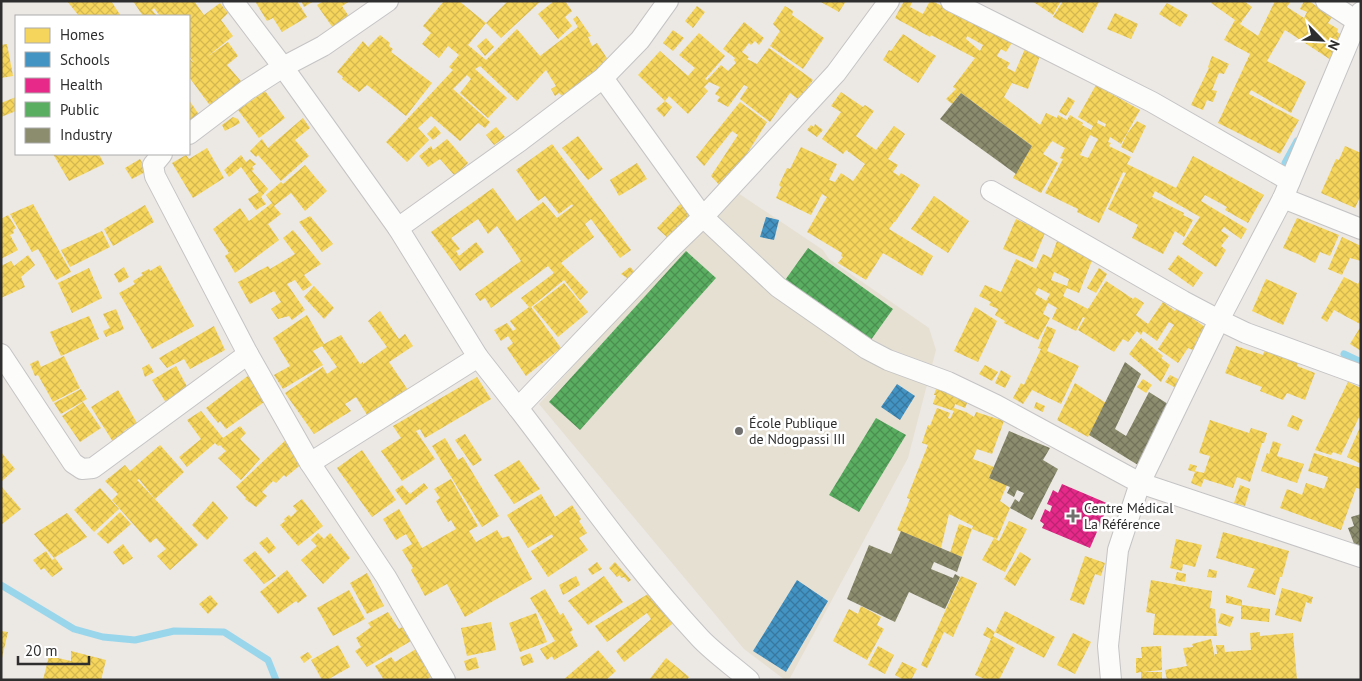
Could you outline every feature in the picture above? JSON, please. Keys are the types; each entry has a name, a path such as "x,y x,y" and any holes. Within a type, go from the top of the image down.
{"street":[{"path":"233,1 283,67 398,228 478,357 571,476 626,552 701,639 749,680"},
{"path":"190,133 248,90 283,67 323,46 388,1"},
{"path":"398,228 520,141 603,78 640,40 668,1"},
{"path":"518,408 703,217 836,73 888,1"},
{"path":"951,1 1152,102 1287,189 1361,229"},
{"path":"1111,680 1108,646 1118,550 1140,483 1219,320 1287,189 1360,20 1326,1"},
{"path":"603,78 703,217 778,287 867,349 888,360 948,382 996,405 1140,483 1361,557"},
{"path":"161,155 153,165 155,176 248,354 310,463 386,577 445,680"},
{"path":"991,191 1219,320 1246,333 1361,375"},
{"path":"1,354 73,463 82,469 93,468 248,354"},
{"path":"310,463 478,357"}],"shaded area":[{"name":"École Publique de Ndogpassi III","path":"738,193 823,250 829,259 929,328 936,350 908,458 789,680 785,680 744,649 539,404 667,262"}],"building: Homes":[{"path":"67,1 111,1 120,15 78,15"},
{"path":"133,1 194,1 204,15 220,3 228,13 221,20 233,36 207,57 228,42 238,56 227,65 246,87 214,111 190,78 190,59 194,63 190,57 190,15 159,15 154,8 152,10 156,15 142,15"},
{"path":"255,1 297,1 307,17 282,32 273,18 267,21"},
{"path":"301,1 314,1 304,7"},
{"path":"323,1 350,1 342,6 350,18 333,28 317,5"},
{"path":"444,1 459,1 486,23 468,45 486,60 517,29 540,56 578,27 573,19 577,16 591,36 588,37 592,46 597,43 612,66 563,97 559,93 555,96 551,89 556,86 546,70 517,101 480,66 475,69 507,98 488,118 460,93 471,79 467,75 453,89 490,122 485,128 478,123 460,141 431,116 418,128 429,140 407,162 386,142 453,70 449,67 459,55 448,46 439,58 422,44 431,33 423,26"},
{"path":"508,1 541,1 501,38 486,23"},
{"path":"554,1 565,1 572,11 565,17 572,26 558,39 538,14"},
{"path":"819,1 846,1 839,12"},
{"path":"904,1 912,2 910,7 923,14 930,1 932,1 973,24 976,18 1015,38 1006,52 1001,49 997,56 1010,63 1007,68 1015,72 1025,49 1040,56 1028,89 1012,83 1004,97 1040,125 1046,113 1057,118 1058,115 1067,120 1070,115 1091,130 1093,126 1078,117 1096,85 1140,110 1121,144 1110,137 1108,142 1111,143 1109,146 1131,157 1127,164 1176,188 1193,156 1264,195 1248,223 1225,210 1227,207 1205,195 1201,201 1247,229 1241,239 1224,227 1221,231 1229,236 1221,246 1226,250 1216,267 1182,244 1200,217 1155,191 1152,197 1184,213 1183,215 1193,220 1184,237 1175,231 1163,254 1132,238 1138,225 1108,209 1126,173 1123,172 1099,223 1077,212 1078,209 1045,193 1063,159 1060,158 1065,148 1052,141 1043,154 1058,163 1041,193 1013,178 1032,146 961,93 952,104 946,99 956,89 953,87 975,58 895,18","holes":["967,36 983,45 980,51 966,39","1098,120 1106,124 1105,127 1097,123","1090,135 1098,139 1088,158 1080,155"]},
{"path":"1032,1 1061,1 1053,15"},
{"path":"1063,1 1099,2 1083,33 1053,17"},
{"path":"1212,1 1244,1 1252,7 1240,24 1258,36 1275,1 1291,1 1287,7 1304,18 1307,12 1300,9 1304,1 1309,1 1332,17 1328,23 1338,29 1337,32 1343,36 1331,60 1285,30 1267,61 1306,82 1291,113 1251,90 1249,94 1299,120 1280,154 1218,123 1250,54 1224,40 1235,20 1211,3"},
{"path":"1167,3 1188,15 1180,27 1159,14"},
{"path":"697,6 705,12 693,28 685,21"},
{"path":"785,6 793,11 792,15 824,38 803,69 770,46 780,31 773,24"},
{"path":"1115,13 1138,24 1131,39 1107,29"},
{"path":"744,22 764,38 759,45 755,41 751,45 749,43 742,52 749,57 747,59 757,64 769,48 813,80 799,100 790,93 770,122 740,99 748,87 744,85 728,107 717,101 720,97 715,94 720,87 709,82 704,87 708,91 688,114 669,96 665,101 638,75 660,51 688,76 695,68 679,55 699,33 725,56 705,79 707,80 721,65 728,71 736,63 735,58 723,49"},
{"path":"673,30 684,38 673,51 663,43"},
{"path":"903,34 936,56 918,83 883,60"},
{"path":"380,35 390,43 389,46 393,49 391,52 432,83 406,116 367,85 359,92 342,79 343,77 337,72 363,41 368,47"},
{"path":"486,38 494,47 485,56 477,46"},
{"path":"7,44 13,76 1,78 1,45"},
{"path":"1212,56 1229,64 1224,74 1219,73 1212,90 1217,91 1213,102 1207,100 1203,110 1191,105 1209,68"},
{"path":"265,91 285,118 259,138 238,110"},
{"path":"841,92 863,107 865,105 874,111 856,136 876,150 894,126 905,134 888,159 898,165 893,172 899,176 901,173 920,185 889,229 933,256 922,276 883,253 866,280 838,263 843,257 841,256 842,253 807,232 827,197 822,194 811,215 776,198 781,187 779,185 787,168 790,169 801,147 837,164 829,180 835,182 841,173 853,181 865,164 846,150 843,154 822,139 841,112 831,106"},
{"path":"15,97 15,111 1,117 1,103"},
{"path":"1068,97 1075,101 1066,116 1059,112"},
{"path":"190,101 202,119 190,126"},
{"path":"665,101 672,107 664,117 656,109"},
{"path":"740,102 767,122 724,190 711,176 738,135 732,131 704,166 696,157"},
{"path":"233,117 238,119 240,123 225,131 222,125"},
{"path":"303,118 310,128 295,140 309,156 281,181 258,155 256,157 250,151 262,139 268,148"},
{"path":"1137,121 1146,126 1133,153 1121,147 1127,134"},
{"path":"815,124 823,130 817,137 807,130 811,125 814,127"},
{"path":"435,126 441,133 433,140 427,134"},
{"path":"496,127 505,137 494,145 486,135"},
{"path":"578,136 603,169 588,180 562,148"},
{"path":"447,139 468,163 455,176 440,159 428,167 419,156 431,146 433,150"},
{"path":"552,144 631,250 620,258 591,219 585,224 594,237 561,263 588,292 580,300 564,280 531,307 561,348 526,376 507,348 513,343 508,336 501,341 494,330 507,323 513,331 516,329 510,321 529,307 521,298 554,273 548,266 491,308 485,298 480,301 475,294 521,261 497,226 488,234 478,219 451,238 460,249 456,251 459,256 476,242 484,252 460,271 431,232 493,188 517,221 543,202 557,218 573,206 572,204 559,214 545,196 538,201 516,170"},
{"path":"1345,146 1361,153 1361,195 1355,208 1321,193 1336,159 1339,160"},
{"path":"207,148 224,178 193,198 172,163 186,155 189,159"},
{"path":"54,155 100,155 104,164 69,181"},
{"path":"241,155 246,162 250,159 256,164 252,167 254,169 252,171 268,189 261,197 266,204 256,210 248,199 259,192 241,167 229,177 224,170"},
{"path":"140,159 147,171 132,179 125,168"},
{"path":"637,163 647,179 619,196 610,180"},
{"path":"305,165 327,191 305,211 291,193 274,206 281,214 268,224 279,240 235,273 225,256 229,253 213,229 240,208 249,221 272,203 266,195 281,182 283,184"},
{"path":"934,196 969,221 948,253 911,229"},
{"path":"682,202 693,214 669,239 657,228"},
{"path":"33,204 71,272 56,280 38,249 32,252 10,214"},
{"path":"145,205 154,222 113,246 104,229"},
{"path":"8,215 16,228 13,230 14,233 10,235 18,250 1,259 1,219"},
{"path":"310,216 333,244 322,252 299,222"},
{"path":"1297,218 1339,235 1330,256 1320,252 1315,263 1283,248"},
{"path":"1016,219 1045,233 1033,262 1003,249"},
{"path":"293,230 321,264 304,275 312,285 303,291 295,280 287,284 305,310 292,320 289,316 278,319 271,309 281,302 274,291 250,304 238,282 268,266 270,269 295,254 283,238"},
{"path":"102,231 110,247 70,267 61,250"},
{"path":"1342,237 1361,246 1361,261 1350,258 1342,275 1328,269"},
{"path":"1057,241 1093,258 1079,293 1067,288 1063,296 1088,309 1106,281 1133,299 1135,297 1144,303 1136,315 1148,324 1163,302 1175,311 1178,306 1205,327 1195,351 1188,348 1178,363 1158,349 1174,325 1169,322 1157,341 1143,331 1141,335 1137,331 1128,342 1123,339 1114,352 1078,330 1085,318 1083,317 1076,331 1052,319 1057,308 1048,303 1043,314 1050,318 1038,340 1004,323 1005,321 995,315 998,309 989,305 991,302 979,296 985,285 1001,292 1016,259 1036,269 1043,254 1051,258","holes":["1054,272 1069,279 1067,286 1051,280","1038,288 1050,294 1046,301 1035,294"]},
{"path":"28,255 35,265 21,277 25,287 1,298 1,266 11,261 14,266"},
{"path":"1178,255 1203,273 1193,287 1168,269"},
{"path":"160,265 194,326 152,349 119,293 135,284 133,281 143,275 141,273 149,269 150,271"},
{"path":"124,267 129,277 119,283 114,274"},
{"path":"630,267 636,273 630,280 621,274"},
{"path":"89,268 102,298 72,313 58,283"},
{"path":"1099,268 1107,274 1096,293 1087,288"},
{"path":"1344,277 1358,284 1361,278 1360,324 1334,310 1327,322 1321,318"},
{"path":"1266,279 1297,293 1283,325 1252,311"},
{"path":"564,283 588,312 558,337 533,307"},
{"path":"314,286 334,308 324,319 304,297"},
{"path":"975,307 997,321 978,362 954,351"},
{"path":"116,309 124,329 106,337 103,331 110,328 103,314"},
{"path":"380,311 399,339 405,334 413,346 389,362 410,393 369,418 356,397 345,404 351,411 314,434 285,393 323,367 327,374 337,367 322,346 313,351 323,365 283,389 274,375 290,366 273,338 307,315 324,344 341,335 360,364 363,362 363,364 387,347 368,321"},
{"path":"89,316 99,339 61,356 50,332"},
{"path":"214,326 225,350 190,369 184,359 167,368 159,358"},
{"path":"1047,326 1056,330 1047,351 1079,366 1061,404 1032,390 1023,404 1013,398 1021,383 1024,385 1041,349 1038,348"},
{"path":"1361,326 1361,351 1350,344"},
{"path":"1141,338 1163,356 1161,358 1170,365 1161,382 1129,354"},
{"path":"1236,346 1263,355 1265,350 1299,360 1297,366 1315,373 1305,400 1287,393 1283,400 1260,391 1262,387 1225,373"},
{"path":"64,356 80,388 53,402 38,375 35,376 30,364 38,360 41,367"},
{"path":"149,364 154,372 145,377 142,368"},
{"path":"985,365 998,372 992,381 979,374"},
{"path":"176,366 190,392 168,406 152,380"},
{"path":"1001,370 1011,376 1005,388 995,383"},
{"path":"249,375 267,400 226,429 220,421 218,423 206,408"},
{"path":"1170,375 1180,380 1176,388 1165,382"},
{"path":"477,377 491,399 425,438 420,429 416,431 435,459 402,481 381,451 401,438 393,426"},
{"path":"1143,379 1152,385 1146,393 1137,387"},
{"path":"1348,382 1361,388 1361,413 1341,455 1333,452 1331,455 1315,450"},
{"path":"1075,383 1106,403 1088,437 1057,420"},
{"path":"81,389 87,399 61,414 54,403"},
{"path":"936,389 969,399 965,408 955,404 954,408 974,417 976,412 1004,421 992,454 977,449 973,459 994,467 989,478 1007,485 1000,501 1010,508 997,539 972,529 973,526 949,514 941,548 897,530 910,499 907,498 928,445 922,443 928,425 930,426 937,408 950,413 948,418 950,419 954,411 933,404"},
{"path":"118,390 137,423 124,431 128,437 115,445 91,407"},
{"path":"83,402 101,428 80,442 62,416"},
{"path":"1036,402 1045,406 1043,412 1034,408"},
{"path":"201,411 223,438 240,426 246,433 240,439 260,459 241,480 218,458 226,451 215,443 187,467 179,457 201,439 187,420"},
{"path":"1292,415 1303,420 1298,431 1287,426"},
{"path":"1210,420 1249,433 1251,428 1267,433 1250,482 1237,477 1233,488 1204,479 1201,487 1191,483 1195,472 1188,470 1190,464 1197,466 1195,471 1204,473 1210,456 1199,453"},
{"path":"1361,425 1361,464 1347,457"},
{"path":"465,434 482,460 473,466 455,440"},
{"path":"289,437 304,462 286,477 284,475 276,483 273,481 262,492 267,496 256,507 245,499 236,487"},
{"path":"445,438 458,460 463,457 499,516 482,527 432,446"},
{"path":"1273,441 1281,444 1277,456 1304,464 1297,483 1261,471"},
{"path":"160,445 184,472 155,499 139,479 137,480 198,545 170,570 157,556 166,549 156,538 150,543 112,500 118,494 105,481 125,465 130,471"},
{"path":"362,450 396,500 372,517 337,468"},
{"path":"1,452 15,469 1,482"},
{"path":"1314,453 1361,468 1361,489 1356,488 1341,530 1280,508 1287,489 1302,495 1306,483 1324,489 1328,477 1308,471"},
{"path":"519,460 540,489 514,504 494,475"},
{"path":"451,479 478,526 469,531 476,542 497,530 502,538 509,536 532,579 465,617 447,584 425,596 411,570 413,568 402,550 412,544 406,534 396,540 383,519 399,509 422,548 456,529 451,520 448,522 436,501 440,498 434,489"},
{"path":"424,483 428,488 406,505 395,490 402,485 410,494"},
{"path":"1240,485 1250,489 1245,506 1234,503"},
{"path":"1,486 21,509 1,525"},
{"path":"100,488 119,509 94,532 74,510"},
{"path":"541,494 555,517 572,505 587,533 579,538 588,550 548,577 531,551 553,537 552,534 528,548 507,515"},
{"path":"302,499 323,526 298,546 280,525 285,521 284,519 289,515 291,517 297,511 293,506"},
{"path":"213,501 228,518 207,540 192,525"},
{"path":"120,512 131,524 108,544 97,534"},
{"path":"67,513 87,537 54,558 34,534"},
{"path":"1009,521 1027,529 1005,572 982,560 994,538 999,541"},
{"path":"959,524 972,529 962,557 950,553"},
{"path":"1223,532 1289,551 1275,595 1247,587 1255,569 1216,558"},
{"path":"318,533 324,539 330,533 350,558 323,584 301,560 317,546 311,540"},
{"path":"267,537 276,548 269,554 259,543"},
{"path":"1176,539 1202,545 1195,567 1183,564 1182,571 1170,568"},
{"path":"123,544 133,558 123,565 113,552"},
{"path":"46,551 52,560 55,558 63,569 52,577 44,568 41,570 33,560"},
{"path":"255,551 276,576 264,584 243,560"},
{"path":"1020,552 1031,559 1015,586 1004,579"},
{"path":"1085,556 1105,563 1101,576 1095,574 1084,605 1070,600"},
{"path":"597,562 602,569 592,575 588,569"},
{"path":"615,562 631,580 628,582 624,577 621,578 620,575 617,577 609,568"},
{"path":"1209,569 1217,571 1216,578 1207,577"},
{"path":"287,570 307,596 298,603 296,601 278,614 260,592"},
{"path":"1177,572 1186,574 1185,582 1175,580"},
{"path":"367,573 384,606 367,614 350,583"},
{"path":"576,576 580,585 563,595 559,585"},
{"path":"604,576 623,602 588,625 568,601"},
{"path":"961,576 977,583 953,637 944,632 927,668 921,665"},
{"path":"1151,580 1212,591 1210,608 1215,609 1217,636 1153,635 1155,614 1146,612"},
{"path":"1282,588 1313,597 1311,604 1306,602 1301,622 1275,615"},
{"path":"545,589 560,615 563,613 573,630 570,632 578,646 554,660 552,656 547,660 540,649 555,641 530,598"},
{"path":"349,590 365,619 333,636 317,608"},
{"path":"653,591 676,621 624,662 616,651 651,619 647,613 607,642 595,626"},
{"path":"210,595 218,604 208,614 199,604"},
{"path":"1226,595 1242,600 1242,605 1270,609 1269,622 1241,619 1241,606 1226,603"},
{"path":"861,606 881,617 877,625 884,629 867,660 833,641 849,609 858,614"},
{"path":"1005,611 1055,637 1044,658 995,632"},
{"path":"388,612 399,629 402,627 411,641 367,667 355,651 361,647 356,638 371,627 368,623"},
{"path":"536,613 547,642 520,652 509,623"},
{"path":"1221,613 1234,617 1230,627 1218,623"},
{"path":"491,622 496,650 467,656 461,628"},
{"path":"987,627 995,632 993,636 1015,648 999,680 987,680 975,675 991,639 983,635"},
{"path":"1,631 8,632 2,658 1,658"},
{"path":"1260,632 1260,636 1293,633 1297,680 1167,680 1165,670 1187,666 1183,648 1193,647 1192,644 1211,639 1215,657 1215,654 1217,654 1216,645 1224,645 1225,652 1251,650 1250,633"},
{"path":"1073,633 1091,642 1075,674 1057,665"},
{"path":"338,645 350,667 327,680 322,680 311,660"},
{"path":"878,646 894,655 885,674 868,665"},
{"path":"1161,646 1162,670 1143,672 1162,672 1162,680 1141,680 1141,672 1136,673 1136,658 1142,658 1141,647"},
{"path":"416,649 433,676 426,680 384,680 375,666 391,657 395,662"},
{"path":"598,650 616,671 606,680 563,680"},
{"path":"71,651 106,660 101,680 43,680 49,656 71,661"},
{"path":"308,652 312,657 304,663 300,657"},
{"path":"530,653 534,662 523,666 520,657"},
{"path":"476,657 479,668 467,671 464,661"},
{"path":"666,658 689,677 687,680 649,680"},
{"path":"902,662 917,669 911,680 904,680 895,675"}],"building: Schools":[{"path":"766,217 779,220 774,240 760,237"},
{"path":"897,384 915,396 900,420 881,407"},
{"path":"797,580 828,601 786,672 753,651"}],"building: Health":[{"name":"Centre Médical La Référence","path":"1062,484 1109,504 1090,548 1042,528 1044,524 1040,521 1045,509 1050,512 1052,506 1047,504 1053,490 1058,493"}],"building: Public":[{"path":"808,248 893,309 868,344 783,283"},
{"path":"686,251 716,278 580,430 549,402"},
{"path":"876,418 906,435 859,512 829,495"}],"building: Industry":[{"path":"961,93 1032,146 1016,174 940,119"},
{"path":"1125,362 1141,374 1115,429 1126,436 1149,392 1168,404 1138,465 1089,435"},
{"path":"1009,431 1050,448 1043,460 1058,469 1032,520 1010,508 1015,499 1019,502 1024,493 1017,490 1014,497 1007,493 1010,487 989,478"},
{"path":"1361,514 1361,548 1356,549 1348,528 1354,526 1351,517"},
{"path":"901,531 962,557 957,572 934,562 931,569 953,578 955,574 960,577 945,609 909,592 895,622 847,599 869,545 891,554"}],"waterway":[{"path":"1285,163 1297,141"},
{"path":"1344,354 1361,362"},
{"path":"1,585 74,629 103,637 135,640 174,631 224,632 268,660 276,680"}],"place":[{"name":"École Publique de Ndogpassi III","path":"739,431"},
{"name":"Centre Médical La Référence","path":"1073,516"}]}
